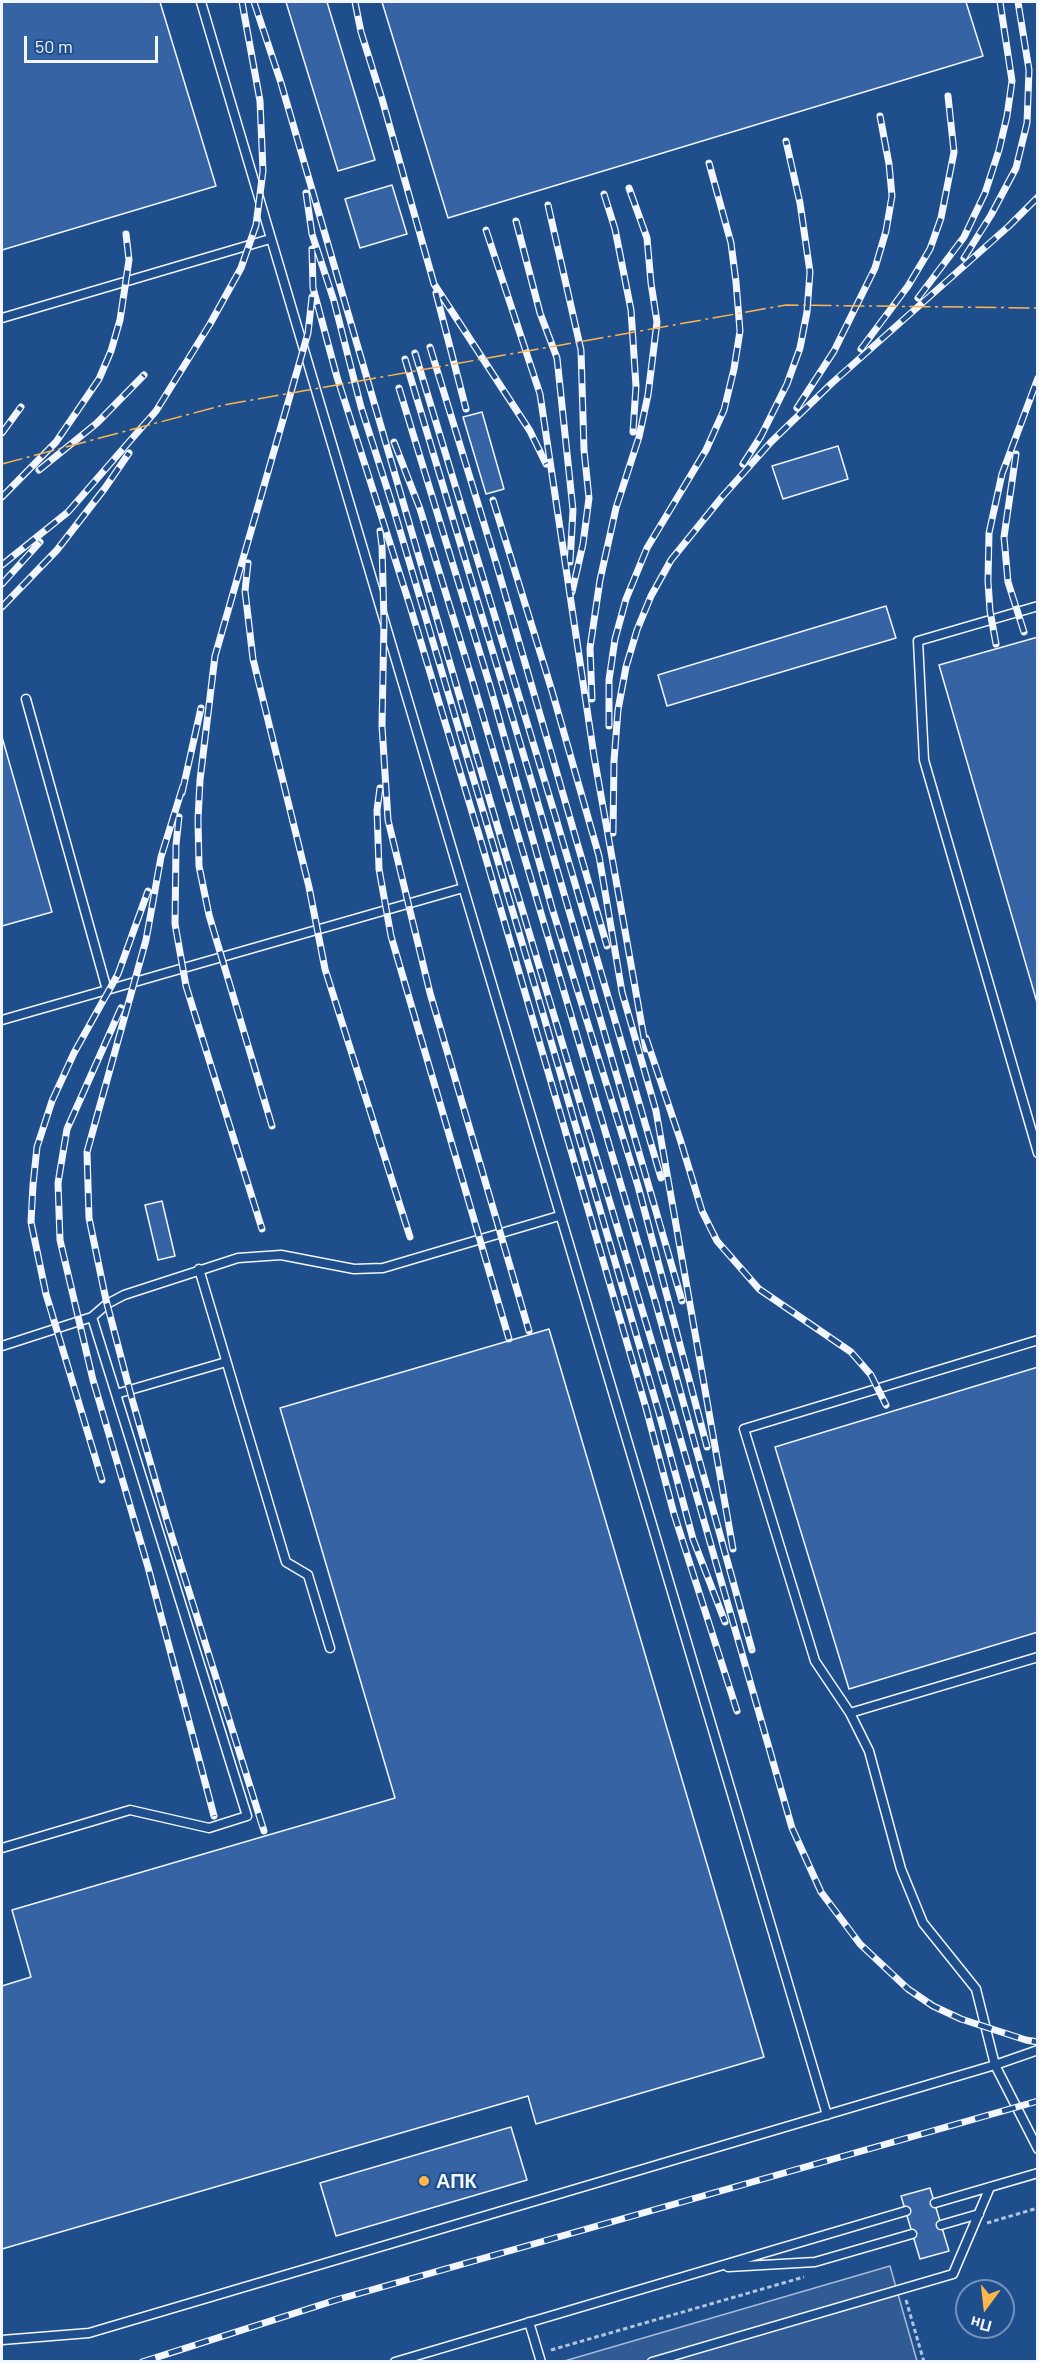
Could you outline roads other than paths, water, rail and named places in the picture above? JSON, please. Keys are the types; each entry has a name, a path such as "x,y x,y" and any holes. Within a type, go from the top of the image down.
{"lane":[{"path":"201,2 827,2115"},
{"path":"2,318 270,238"},
{"path":"1038,606 918,641 924,760 1038,1153"},
{"path":"26,699 107,990"},
{"path":"2,1020 463,888"},
{"path":"2,1346 92,1317 107,1304 124,1295 238,1258 281,1255 354,1269 383,1268 559,1216"},
{"path":"199,1269 286,1562 308,1575 330,1648"},
{"path":"2,1848 130,1810 209,1828 247,1816 92,1317"},
{"path":"1038,1340 744,1429 815,1661 850,1713 869,1751 909,1891 923,1923 976,1989 995,2066 1038,2149"},
{"path":"116,1394 226,1362"},
{"path":"850,1713 1038,1657"},
{"path":"2,2340 89,2333 995,2066 1038,2050"},
{"path":"934,2203 1038,2173"},
{"path":"652,2361 953,2274 990,2187"},
{"path":"395,2361 906,2211"},
{"path":"941,2225 978,2214"},
{"path":"712,2268 815,2262 912,2234"},
{"path":"529,2322 540,2358"}],"railway":[{"path":"2,565 68,512 156,411 210,324 241,268 256,225 263,171 260,101 242,2"},
{"path":"254,2 281,83 502,842 673,1413 792,1828 821,1892 860,1944 908,1989 933,2006 961,2019 1038,2042"},
{"path":"355,2 361,32 434,284 530,431 546,464"},
{"path":"918,298 964,237 985,193 999,150 1012,81 1000,2"},
{"path":"964,258 991,215 1016,168 1027,123 1029,70 1018,2"},
{"path":"861,349 908,286 930,249 941,218 954,152 948,96"},
{"path":"797,408 834,351 875,268 886,231 892,196 880,116"},
{"path":"743,464 761,436 787,384 800,348 807,312 810,272 800,203 786,141"},
{"path":"609,726 609,680 615,639 626,599 647,548 706,450 724,410 734,369 740,331 736,282 731,243 709,163"},
{"path":"592,699 590,648 600,580 616,508 639,437 648,395 657,322 647,238 629,188"},
{"path":"306,193 312,234 334,301 361,407 393,507 539,1000 659,1413 693,1539 725,1622"},
{"path":"604,194 615,229 631,310 636,386 633,432"},
{"path":"613,833 614,761 618,710 626,667 637,630 651,596 671,560 722,497 771,442 832,383 1009,226 1038,197"},
{"path":"548,205 581,350 584,450 589,498 583,544 572,592"},
{"path":"516,221 540,313 557,358 573,510 570,562"},
{"path":"486,230 540,394 594,756 646,1049"},
{"path":"2,497 56,442 99,379 111,351 120,320 129,260 126,234"},
{"path":"312,249 313,288 337,377 410,606 482,845 646,1408 674,1514 737,1711"},
{"path":"436,293 466,409"},
{"path":"272,1126 209,915 199,866 198,820 200,780 215,656 308,333 312,297"},
{"path":"430,347 497,566 607,946"},
{"path":"415,353 555,815 661,1178"},
{"path":"405,359 532,783 682,1301"},
{"path":"39,470 97,423 144,375"},
{"path":"996,644 988,581 989,533 1002,474 1038,378"},
{"path":"399,388 490,686 552,908 638,1186 707,1447"},
{"path":"2,433 21,407"},
{"path":"394,442 420,509 472,679 656,1304 752,1650"},
{"path":"2,607 57,550 129,453"},
{"path":"1016,454 1004,537 1008,582 1024,632"},
{"path":"493,500 552,691 599,856 622,992 656,1111 733,1549"},
{"path":"380,531 384,622 382,726 388,820 430,993 529,1331"},
{"path":"2,584 40,542"},
{"path":"248,563 245,591 253,659 309,887 325,969 410,1237"},
{"path":"182,793 201,708"},
{"path":"183,786 161,857 146,940 87,1152 89,1218 106,1300 132,1399 167,1521 264,1831"},
{"path":"380,788 377,810 379,869 391,936 509,1339"},
{"path":"179,817 176,845 175,924 186,986 262,1229"},
{"path":"102,1480 46,1294 31,1222 33,1185 37,1147 52,1101 74,1053 118,974 148,891"},
{"path":"121,1008 67,1129 58,1183 60,1240 93,1380 148,1567 214,1816"},
{"path":"646,1038 702,1211 717,1241 759,1289 851,1352 871,1375 886,1405"},
{"path":"142,2362 336,2300 1038,2101"}],"place":[{"name":"АПК","path":"424,2181"}]}
